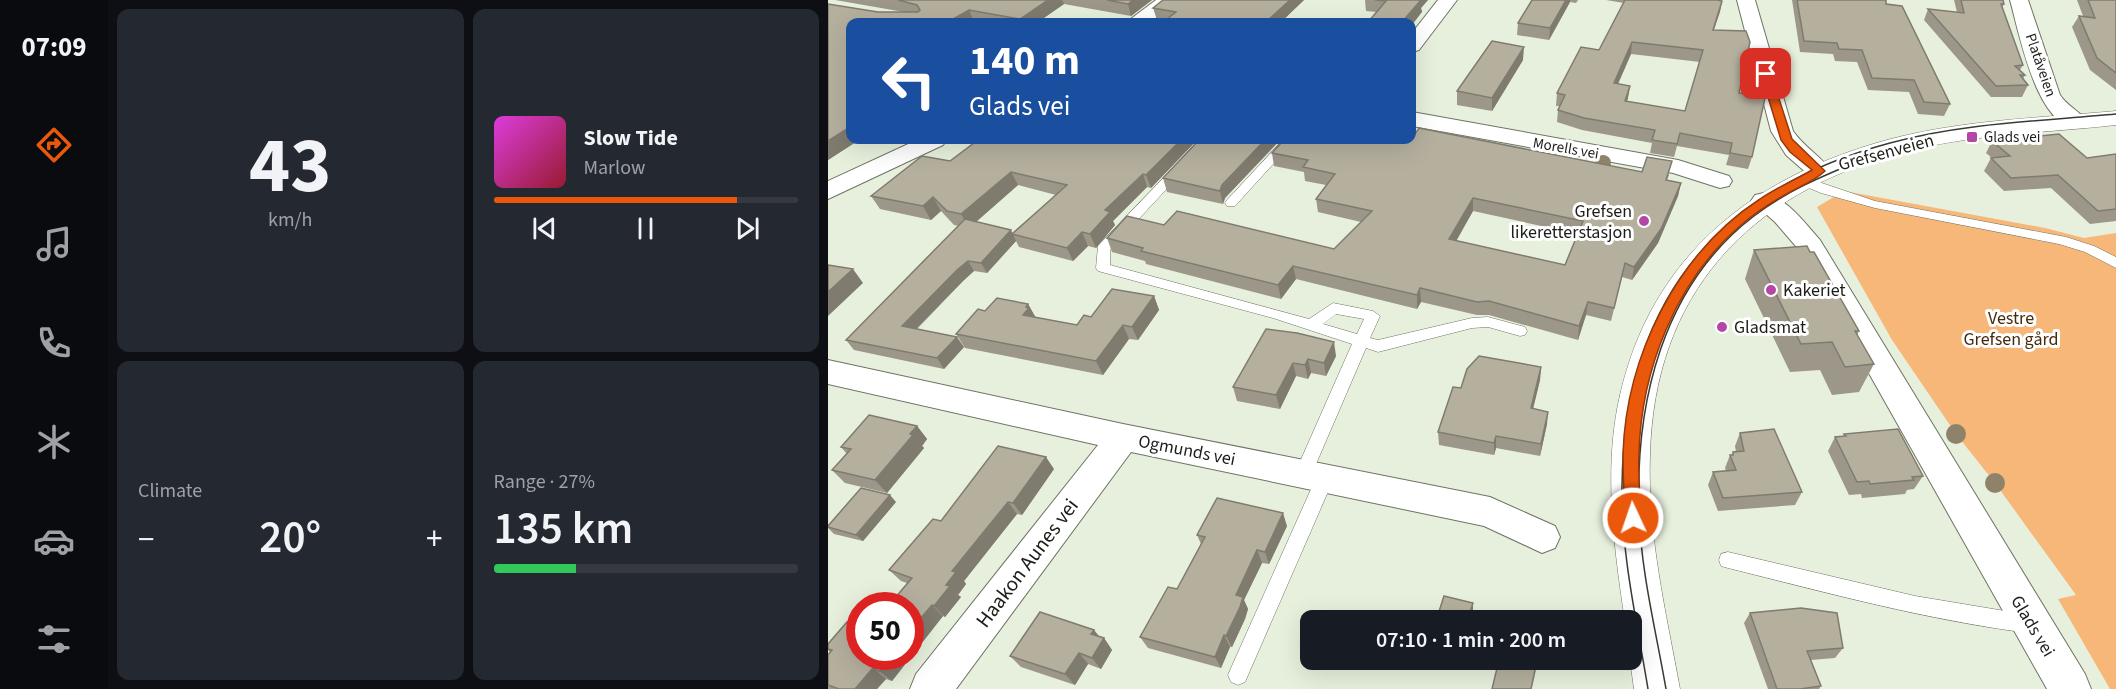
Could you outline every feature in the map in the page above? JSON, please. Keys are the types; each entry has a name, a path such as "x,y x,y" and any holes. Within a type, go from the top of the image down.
{"main road":[{"name":"Grefsenveien","path":"1657,689 1634,540 1631,453 1640,388 1664,318 1686,279 1720,238 1764,201 1810,176 1873,152 1923,140 2116,118"}],"street":[{"path":"1144,18 1167,0"},
{"path":"1416,41 1448,0"},
{"path":"1746,0 1782,131 1810,176"},
{"name":"Platåveien","path":"2019,0 2049,95 2056,106 2076,122"},
{"name":"Morells vei","path":"1416,120 1678,167 1720,181"},
{"path":"828,191 927,144"},
{"name":"Glads vei","path":"1764,201 1784,216 1811,246 2070,689"},
{"name":"Ogmunds vei","path":"828,372 1123,437 1490,512 1542,537"},
{"name":"Haakon Aunes vei","path":"931,689 1123,437"}],"lane":[{"path":"1202,144 1103,249 1103,268 1276,314 1378,346 1472,323 1488,322 1520,331"},
{"path":"1231,203 1285,144"},
{"path":"1810,176 1840,196 2039,234 2077,244 2116,263"},
{"path":"1238,675 1314,475 1361,341 1373,316 1333,308 1311,326"},
{"path":"1728,560 1996,621 2032,624"}],"green space":[{"name":"Vestre Grefsen gård","path":"1844,191 2045,228 2084,238 2116,233 2116,689 2110,689 2058,599 2076,595 1995,483 1956,434 1892,340 1817,207"}],"building":[{"path":"898,0 1048,0 1021,18 969,10 955,18 846,18 846,130 828,141 828,4 878,12 918,12 920,10 917,5"},
{"path":"1107,0 1133,0 1128,4"},
{"path":"1163,0 1290,0 1270,18 1168,18 1176,12 1153,8"},
{"path":"1375,0 1421,0 1405,18 1371,18 1386,1"},
{"path":"1532,0 1566,0 1550,28 1518,23"},
{"path":"1625,0 1722,1 1713,30 1746,31 1750,42 1739,93 1765,98 1752,157 1730,153 1732,143 1680,133 1677,144 1652,140 1655,130 1584,118 1558,110 1565,95 1557,93 1581,47 1599,50","holes":["1632,42 1703,50 1685,111 1625,101 1630,86 1614,83"]},
{"path":"1797,0 1886,0 1886,4 1902,6 1950,104 1924,102 1914,80 1872,78 1862,50 1839,49 1837,43 1804,41"},
{"path":"1961,0 2003,0 2004,4 2001,4 2023,65 2015,66 2025,75 2020,75 2028,85 1996,86 1928,9 1964,13"},
{"path":"2088,0 2116,0 2116,73 2097,58 2079,16 2095,18"},
{"path":"1492,41 1524,47 1492,98 1457,91"},
{"path":"1419,128 1642,172 1647,157 1672,161 1666,180 1681,183 1661,229 1634,267 1625,263 1614,308 1588,302 1579,326 1489,301 1477,302 1420,288 1417,295 1293,266 1278,285 1141,251 1143,248 1107,238 1127,216 1164,225 1177,211 1334,249 1372,211 1316,199 1335,174 1303,167 1308,160 1272,153 1280,144 1416,144 1416,132","holes":["1473,198 1583,221 1565,265 1449,239"]},
{"path":"2059,134 2087,158 2116,154 2116,209 2098,211 2058,175 2011,178 1991,158 2010,156 1992,141"},
{"path":"973,144 1177,144 1146,175 1143,174 1105,210 1110,212 1090,234 1082,232 1067,248 1012,234 1067,185 1011,172 961,214 947,211 933,197 923,206 871,196 922,156 950,161"},
{"path":"1195,144 1261,144 1222,185 1220,191 1163,178"},
{"path":"965,219 1011,230 981,263 968,261 957,270 902,326 957,337 937,358 846,340"},
{"path":"1807,246 1810,252 1814,252 1859,331 1855,331 1874,364 1845,367 1832,342 1801,344 1754,250"},
{"path":"828,265 853,269 828,292"},
{"path":"1112,289 1154,296 1132,327 1123,325 1096,361 956,334 978,309 985,311 997,298 1028,304 1026,307 1029,308 1023,315 1077,325 1084,315 1091,317"},
{"path":"1266,329 1297,333 1334,342 1324,363 1308,359 1305,365 1293,363 1276,395 1233,387"},
{"path":"1479,356 1541,367 1531,408 1548,412 1541,444 1496,436 1494,443 1438,432 1453,387 1461,388 1467,369"},
{"path":"869,415 917,426 910,434 913,435 875,480 832,470 851,449 841,447"},
{"path":"1774,429 1802,492 1723,498 1713,472 1736,470 1730,455 1733,455 1733,452 1744,451 1740,433"},
{"path":"1898,429 1923,476 1912,477 1914,480 1870,484 1869,481 1857,482 1835,437 1846,436 1844,434"},
{"path":"998,446 1046,457 1013,503 1008,502 952,571 956,572 946,585 950,586 924,614 924,592 900,592 912,578 889,570 933,519 941,521"},
{"path":"861,488 890,495 856,535 828,527 828,526"},
{"path":"1217,498 1283,513 1265,552 1257,550 1236,595 1243,597 1240,607 1215,657 1140,637 1168,587 1177,589 1205,537 1197,535"},
{"path":"1444,596 1473,603 1471,610 1440,610"},
{"path":"1801,608 1837,613 1843,648 1807,651 1821,686 1777,689 1750,613"},
{"path":"1040,612 1094,630 1091,634 1104,638 1092,658 1079,653 1065,674 1010,656"},
{"path":"846,623 846,670 871,670 855,689 839,689 828,685 828,655 832,650 828,649 828,644"},
{"path":"1497,670 1535,670 1531,689 1492,689"}],"tram line":[{"path":"1648,689 1630,588 1624,537 1622,486 1627,421 1640,362 1662,309 1691,264 1729,224 1775,191 1828,164 1890,143 1946,131 2116,114"},
{"path":"1666,689 1646,579 1639,513 1642,430 1649,389 1660,350 1676,312 1697,276 1722,244 1754,216 1779,199 1818,178 1859,161"}],"place":[{"name":"Glads vei","path":"1972,137"},
{"name":"Grefsen likeretterstasjon","path":"1644,221"},
{"name":"Kakeriet","path":"1771,290"},
{"name":"Gladsmat","path":"1722,327"}],"route":[{"path":"1633,518 1631,453 1634,418 1648,358 1674,298 1709,250 1735,224 1764,201 1819,171 1794,150 1782,131 1766,74"}]}
